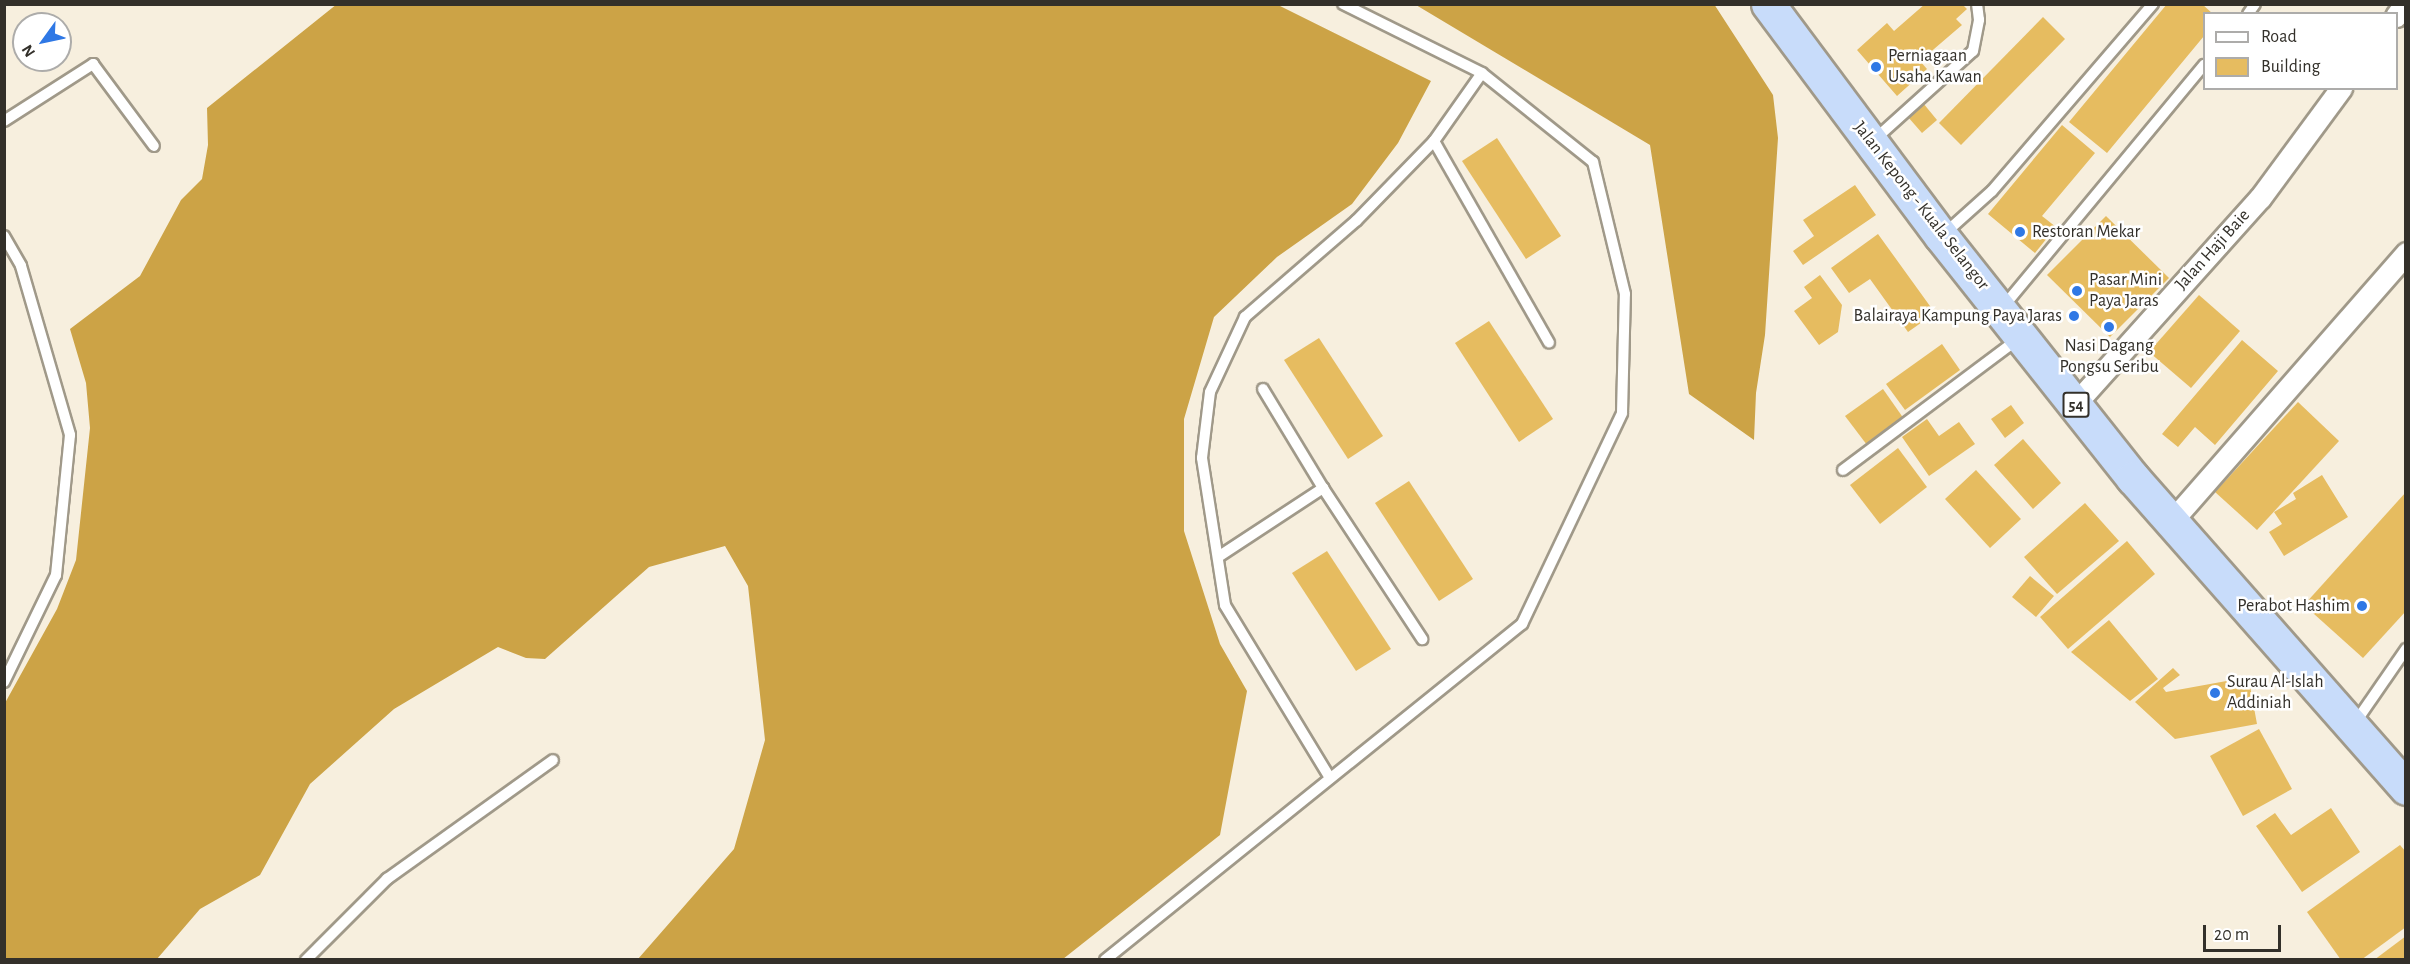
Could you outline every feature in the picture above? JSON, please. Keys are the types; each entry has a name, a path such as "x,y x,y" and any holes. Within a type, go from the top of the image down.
{"highway":[{"name":"Jalan Kepong - Kuala Selangor","path":"1768,4 1941,236 2170,523 2406,788"}],"street":[{"name":"Jalan Haji Baie","path":"2075,404 2260,198 2340,90"},
{"path":"2170,523 2406,253"}],"lane":[{"path":"1105,960 1522,624 1622,413 1625,294 1593,162 1482,73 1342,4"},
{"path":"1871,142 1973,51 1979,20 1977,4"},
{"path":"1941,236 1992,191 2153,4"},
{"path":"4,121 93,64 154,146"},
{"path":"2001,310 2203,67"},
{"path":"1330,778 1225,604 1202,458 1209,392 1245,317 1356,221 1434,141 1482,73"},
{"path":"1434,141 1550,343"},
{"path":"4,236 21,266 70,435 56,575 4,682"},
{"path":"1843,470 2021,337"},
{"path":"1263,389 1323,488 1422,639"},
{"path":"1218,557 1323,488"},
{"path":"2351,728 2406,650"},
{"path":"306,960 387,879 553,760"}],"shaded area":[{"path":"337,4 1278,5 1431,81 1398,143 1352,204 1277,257 1214,317 1184,419 1184,531 1220,644 1247,691 1220,835 1063,959 638,959 734,849 765,740 748,586 725,546 649,567 545,659 526,658 498,647 394,709 310,784 260,875 200,909 157,959 5,959 5,703 57,609 76,560 90,428 86,383 70,329 140,276 181,200 202,179 208,145 207,108"},
{"path":"1714,4 1773,95 1778,138 1765,335 1756,393 1754,440 1689,394 1650,145 1416,5"}],"building":[{"path":"1925,4 1962,4 1967,9 1956,19 1962,25 1920,61 1927,69 1897,96 1857,50 1887,23 1894,31"},
{"path":"2167,4 2202,4 2211,12 2203,12 2203,37 2107,153 2069,122"},
{"path":"2043,17 2065,39 1961,145 1939,123"},
{"path":"1923,103 1937,120 1922,133 1908,117"},
{"path":"2062,125 2095,153 2042,216 2056,227 2035,253 1988,214"},
{"path":"1497,138 1561,236 1526,259 1462,161"},
{"path":"1855,185 1876,215 1803,265 1793,251 1814,236 1803,220"},
{"path":"2106,216 2169,278 2110,337 2047,275"},
{"path":"1878,234 1935,313 1908,332 1870,279 1849,293 1831,268"},
{"path":"1820,275 1842,305 1838,332 1819,345 1794,311 1812,298 1804,287"},
{"path":"2199,295 2240,331 2191,388 2149,352"},
{"path":"1489,321 1553,419 1519,442 1455,343"},
{"path":"1319,338 1383,436 1348,459 1284,360"},
{"path":"2242,340 2278,371 2215,445 2195,427 2178,447 2162,434"},
{"path":"1942,344 1960,370 1905,410 1886,384"},
{"path":"1883,389 1904,419 1867,445 1845,416"},
{"path":"2298,402 2339,441 2257,530 2215,492"},
{"path":"2011,405 2024,423 2005,438 1991,419"},
{"path":"1927,419 1939,436 1959,422 1975,444 1929,476 1902,437"},
{"path":"2023,439 2061,483 2033,509 1994,465"},
{"path":"1898,448 1927,487 1880,524 1850,485"},
{"path":"1976,470 2021,519 1990,548 1945,499"},
{"path":"2322,475 2348,517 2284,556 2269,532 2282,524 2274,512 2296,499 2293,493"},
{"path":"1409,481 1473,579 1439,601 1375,503"},
{"path":"2406,492 2406,611 2363,658 2304,605"},
{"path":"2085,503 2119,541 2057,594 2024,557"},
{"path":"2127,541 2155,574 2068,649 2040,617"},
{"path":"1327,551 1391,649 1356,671 1292,573"},
{"path":"2030,576 2054,596 2036,617 2012,597"},
{"path":"2109,620 2158,679 2130,701 2071,652"},
{"path":"2173,668 2180,675 2163,688 2166,692 2232,680 2233,689 2250,686 2257,724 2175,739 2135,702"},
{"path":"2259,729 2292,789 2243,816 2210,756"},
{"path":"2331,808 2360,852 2302,892 2256,826 2275,813 2291,835"},
{"path":"2400,845 2406,852 2406,927 2361,960 2341,960 2307,912"},
{"path":"2406,936 2406,960 2374,960"}],"place":[{"name":"Perniagaan Usaha Kawan","path":"1876,67"},
{"name":"Restoran Mekar","path":"2020,232"},
{"name":"Pasar Mini Paya Jaras","path":"2077,291"},
{"name":"Balairaya Kampung Paya Jaras","path":"2074,316"},
{"name":"Nasi Dagang Pongsu Seribu","path":"2109,327"},
{"name":"Perabot Hashim","path":"2362,606"},
{"name":"Surau Al-Islah Addiniah","path":"2215,693"}]}
